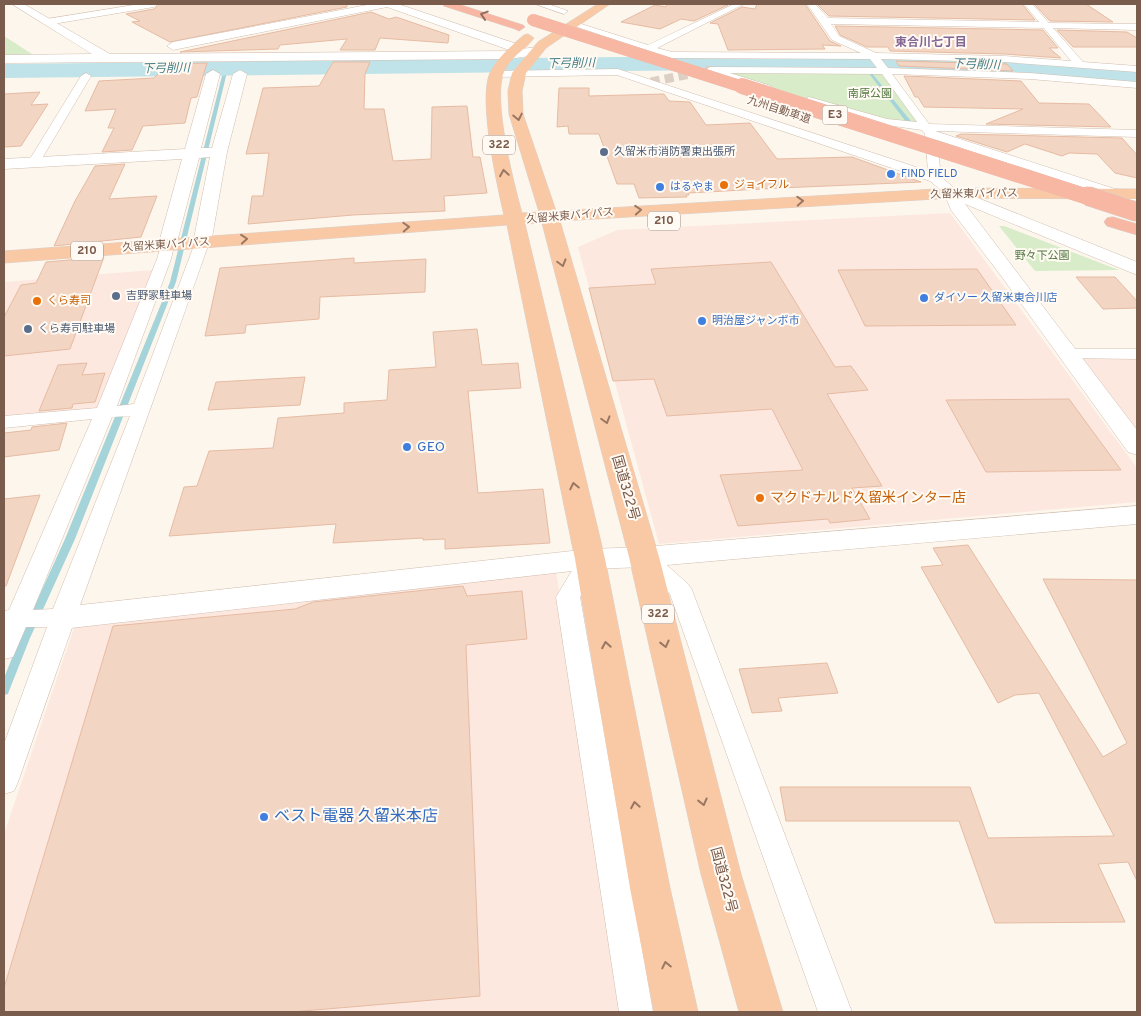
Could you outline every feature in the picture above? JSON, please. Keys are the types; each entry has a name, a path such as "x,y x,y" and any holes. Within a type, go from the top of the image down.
{"highway":[{"name":"九州自動車道","path":"448,4 526,23 1137,212"},
{"name":"九州自動車道","path":"481,4 526,23 1076,209"},
{"path":"527,63 542,45 605,4"},
{"path":"502,63 564,11 579,5"},
{"name":"322","path":"502,63 493,108 506,186 590,559 650,888 676,1012"},
{"name":"国道322号","path":"527,63 515,91 516,114 550,223 644,556 721,874 761,1012"},
{"name":"久留米東バイパス","path":"4,257 167,252 550,223 685,220 955,200 1113,194 1137,195"},
{"name":"久留米東バイパス","path":"983,206 1137,204"},
{"path":"1109,220 1137,230"},
{"name":"久留米東バイパス","path":"4,270 167,252"}],"street":[{"path":"16,4 107,58 388,4 502,63 527,63"},
{"path":"47,22 154,4"},
{"path":"539,4 564,11"},
{"path":"649,48 740,4"},
{"path":"811,4 826,21 835,38 872,54 928,131 935,178"},
{"path":"1028,4 1079,64"},
{"path":"826,21 1137,27"},
{"path":"572,24 671,55 872,54 1004,59 1137,69"},
{"path":"4,59 107,58 527,63 618,72 935,178 955,200 1137,447"},
{"path":"1113,194 928,131 886,122 710,70 996,74 1137,85"},
{"path":"4,650 11,619 105,412 167,252 208,74 245,74 219,152 197,250 142,409 62,618 4,782"},
{"path":"68,76 91,76"},
{"path":"34,162 91,76"},
{"path":"928,131 1137,133"},
{"path":"4,164 219,152"},
{"path":"955,200 983,206 1137,269"},
{"path":"1070,354 1137,354"},
{"path":"4,422 142,409"},
{"path":"11,619 62,618 590,559 1137,515"},
{"path":"644,556 680,590 835,1012"},
{"path":"590,559 568,597 636,1012"}],"shaded area":[{"path":"950,213 1137,468 1137,502 659,544 578,247 617,230"},
{"path":"153,270 97,410 4,419 4,282"},
{"path":"1078,357 1137,357 1137,432"},
{"name":"ベスト電器 久留米本店","path":"556,570 622,1012 4,1012 4,834 75,625"}],"green space":[{"path":"4,36 35,56 4,56"},
{"name":"南原公園","path":"710,70 883,71 926,127 886,122"},
{"name":"野々下公園","path":"999,226 1004,226 1119,270 1035,271"}],"building":[{"path":"160,4 347,4 347,7 170,42 132,22 140,21 126,14 154,9"},
{"path":"667,4 728,5 694,21 681,19 660,29 621,22 655,5 666,7"},
{"path":"757,4 805,4 830,41 841,46 822,45 825,49 728,50 718,24 710,23 742,7 755,9"},
{"path":"817,4 1022,4 1035,20 829,16"},
{"path":"1034,4 1086,4 1113,22 1050,21"},
{"path":"371,12 389,19 396,17 449,35 448,43 380,38 375,50 340,50 347,39 280,45 278,49 180,52"},
{"path":"835,26 1043,30 1058,48 1049,48 1061,58 1004,54 890,51 888,47 867,47 840,35"},
{"path":"1057,30 1127,32 1137,38 1137,47 1073,47"},
{"path":"896,61 1007,64 1013,71 899,66"},
{"path":"333,62 370,62 365,74 364,109 384,109 393,161 431,159 432,107 467,106 473,157 480,157 487,193 444,196 445,211 353,215 248,224 252,196 263,196 269,153 246,154 263,88 319,86"},
{"path":"207,63 197,97 191,98 185,123 143,126 132,150 102,152 114,128 108,128 116,109 85,111 99,81 154,78 168,64"},
{"path":"904,76 1021,81 1039,103 1089,104 1111,127 986,124 1023,109 924,107 918,97 915,97"},
{"path":"559,88 589,88 589,96 664,94 669,101 690,102 706,125 750,123 777,159 852,157 921,182 688,193 687,197 639,198 634,184 617,184 599,134 569,134 568,126 557,127"},
{"path":"40,92 31,105 48,104 21,146 4,147 4,94"},
{"path":"961,134 1122,138 1137,155 1137,178 1115,173 1097,154 1069,153 1062,156 1025,144 1007,152 956,136"},
{"path":"125,164 109,199 157,196 141,237 54,246 75,201 95,166"},
{"path":"104,257 70,349 4,356 4,317 21,285 36,283 46,262"},
{"path":"354,258 354,263 426,259 425,292 320,297 319,319 246,325 245,333 205,336 220,268"},
{"path":"771,262 835,367 851,366 868,390 827,394 882,486 852,488 870,519 830,523 828,519 738,526 720,475 803,470 772,409 667,416 654,379 613,381 589,288 656,284 651,269"},
{"name":"ダイソー 久留米東合川店","path":"977,269 1016,325 865,326 838,270"},
{"path":"1076,277 1115,277 1137,301 1137,308 1103,309"},
{"path":"477,329 482,365 518,363 521,388 468,391 478,493 543,489 550,543 445,549 445,539 423,540 423,538 333,543 336,524 169,536 184,487 197,486 209,451 273,448 278,418 344,413 344,403 387,400 389,370 436,367 433,332"},
{"path":"87,363 82,375 105,373 95,402 73,404 72,408 39,411 58,365"},
{"path":"305,377 300,405 208,410 216,382"},
{"path":"1069,399 1121,470 986,472 946,400"},
{"path":"67,423 59,450 4,457 4,433 31,430 32,427"},
{"path":"40,495 6,586 4,586 4,499"},
{"path":"968,545 1103,757 1127,743 1043,579 1137,580 1137,881 1128,862 1098,864 1125,922 995,923 959,821 786,821 780,787 970,787 988,838 1114,836 1039,693 1015,695 998,703 921,567 943,565 933,548"},
{"name":"ベスト電器 久留米本店","path":"463,586 467,596 522,591 527,639 466,645 480,996 291,1012 4,1012 4,988 113,626 295,609 313,602"},
{"path":"827,663 838,693 778,698 782,711 752,713 739,669"}],"waterway":[{"name":"下弓削川","path":"4,71 801,62 982,65 1137,75"},
{"path":"862,62 912,126"},
{"path":"4,691 25,638 70,539 173,282 226,68"}],"tunnel":[{"path":"651,82 710,70"}],"place":[{"name":"久留米市消防署東出張所","path":"604,152"},
{"name":"FIND FIELD","path":"891,174"},
{"name":"ジョイフル","path":"724,185"},
{"name":"はるやま","path":"660,187"},
{"name":"吉野家駐車場","path":"116,296"},
{"name":"ダイソー 久留米東合川店","path":"924,298"},
{"name":"くら寿司","path":"37,301"},
{"name":"明治屋ジャンボ市","path":"702,321"},
{"name":"くら寿司駐車場","path":"28,329"},
{"name":"GEO","path":"407,447"},
{"name":"マクドナルド久留米インター店","path":"760,498"},
{"name":"ベスト電器 久留米本店","path":"264,817"}],"district":[{"name":"東合川七丁目","path":"931,43"}]}
